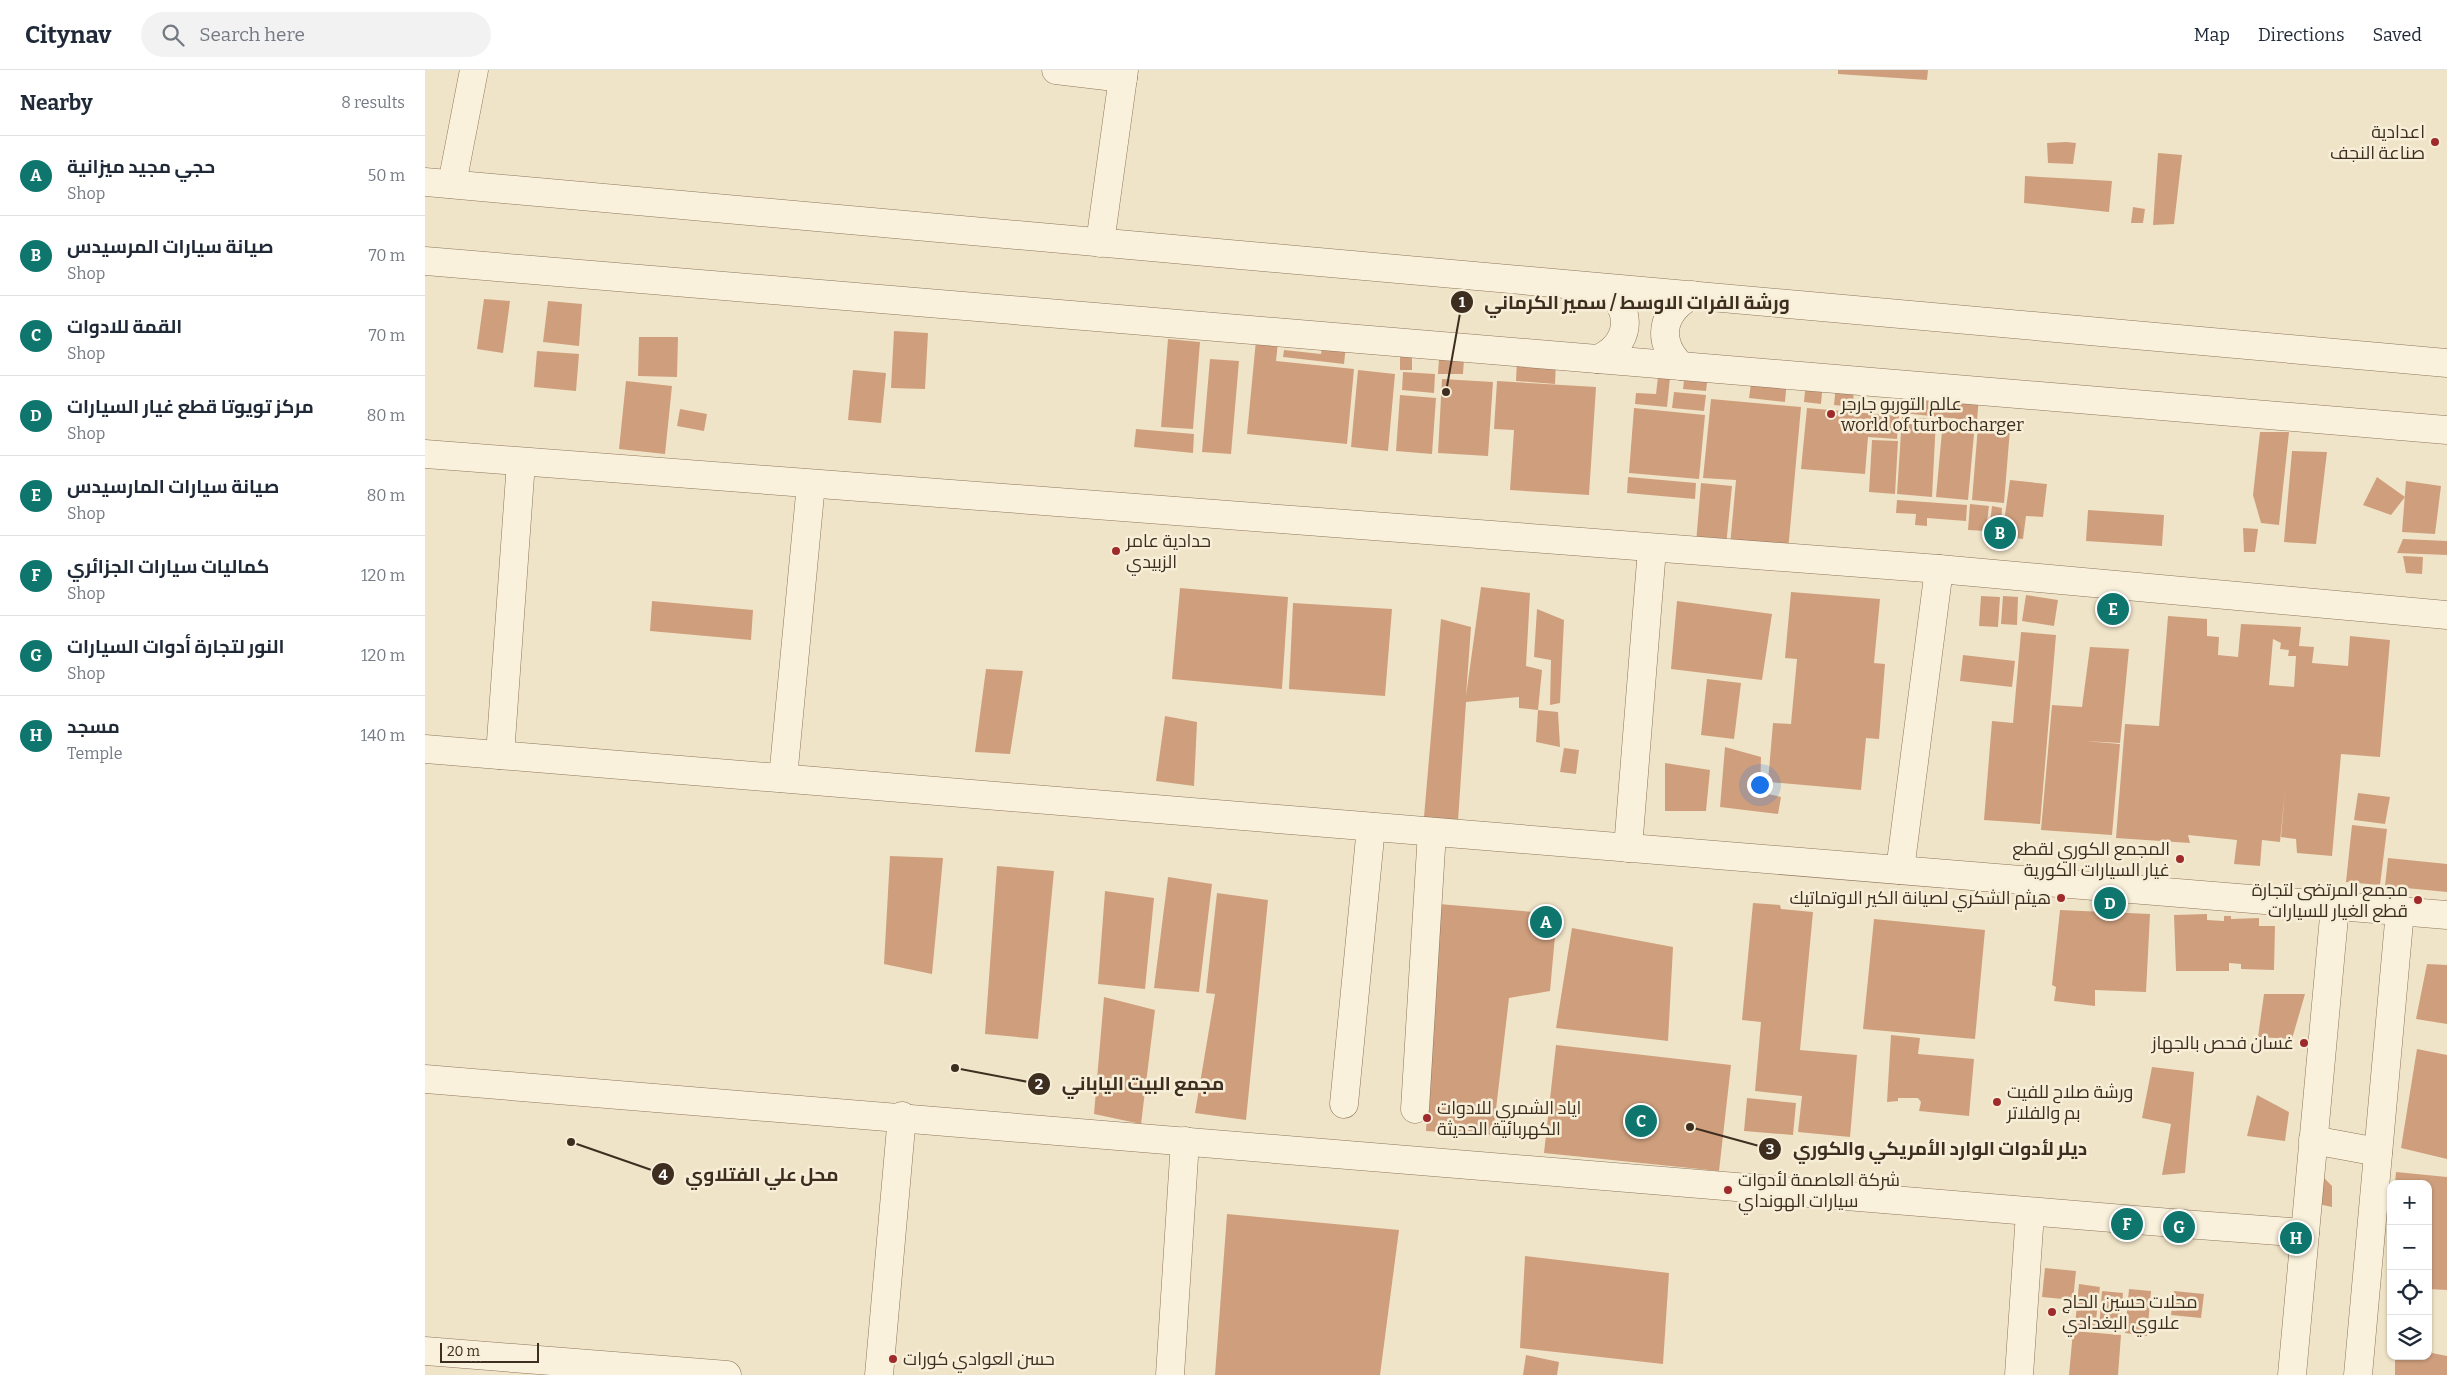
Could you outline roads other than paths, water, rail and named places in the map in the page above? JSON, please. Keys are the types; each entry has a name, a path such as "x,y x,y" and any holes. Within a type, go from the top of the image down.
{"street":[{"path":"452,184 474,70"},
{"path":"1056,70 1124,74 1100,243"},
{"path":"425,182 2447,363"},
{"path":"425,261 2447,430"},
{"path":"1598,359 1616,347 1625,327 1622,306 1607,289"},
{"path":"1681,366 1668,349 1665,327 1668,317 1674,308 1692,295"},
{"path":"425,454 1652,549 1939,569 2447,615"},
{"path":"500,755 521,462"},
{"path":"783,778 811,484"},
{"path":"1628,848 1652,549"},
{"path":"1900,870 1939,569"},
{"path":"425,749 2447,915"},
{"path":"1344,1104 1371,827"},
{"path":"1415,1109 1432,832"},
{"path":"2292,1375 2335,906"},
{"path":"2358,1375 2400,912"},
{"path":"425,1078 902,1116 2030,1213 2305,1233"},
{"path":"879,1375 902,1116"},
{"path":"1170,1375 1185,1140"},
{"path":"2313,1140 2378,1152"},
{"path":"2019,1375 2030,1213"},
{"path":"425,1351 727,1375"}],"place":[{"name":"اعدادية صناعة النجف","path":"2435,142"},
{"name":"ورشة الفرات الاوسط / سمير الكرماني","path":"1446,392"},
{"name":"عالم التوربو جارجر world of turbocharger","path":"1831,414"},
{"name":"صيانة سيارات المرسيدس","path":"2000,533"},
{"name":"حدادية عامر الزبيدي","path":"1116,551"},
{"name":"صيانة سيارات المارسيدس","path":"2113,609"},
{"name":"المجمع الكوري لقطع غيار السيارات الكورية","path":"2180,859"},
{"name":"هيثم الشكري لصيانة الكير الاوتماتيك","path":"2061,898"},
{"name":"مجمع المرتضى لتجارة قطع الغيار للسيارات","path":"2418,900"},
{"name":"مركز تويوتا قطع غيار السيارات","path":"2110,903"},
{"name":"حجي مجيد ميزانية","path":"1546,922"},
{"name":"غسان فحص بالجهاز","path":"2304,1043"},
{"name":"مجمع البيت الياباني","path":"955,1068"},
{"name":"ورشة صلاح للفيت بم والفلاتر","path":"1997,1102"},
{"name":"اياد الشمري للادوات الكهربائية الحديثة","path":"1427,1118"},
{"name":"القمة للادوات","path":"1641,1121"},
{"name":"ديلر لأدوات الوارد الأمريكي والكوري","path":"1690,1127"},
{"name":"محل علي الفتلاوي","path":"571,1142"},
{"name":"شركة العاصمة لأدوات سيارات الهونداي","path":"1728,1190"},
{"name":"كماليات سيارات الجزائري","path":"2127,1224"},
{"name":"النور لتجارة أدوات السيارات","path":"2179,1227"},
{"name":"مسجد","path":"2296,1238"},
{"name":"محلات حسين الحاج علاوي البغدادي","path":"2052,1312"},
{"name":"حسن العوادي كورات","path":"893,1359"}]}
